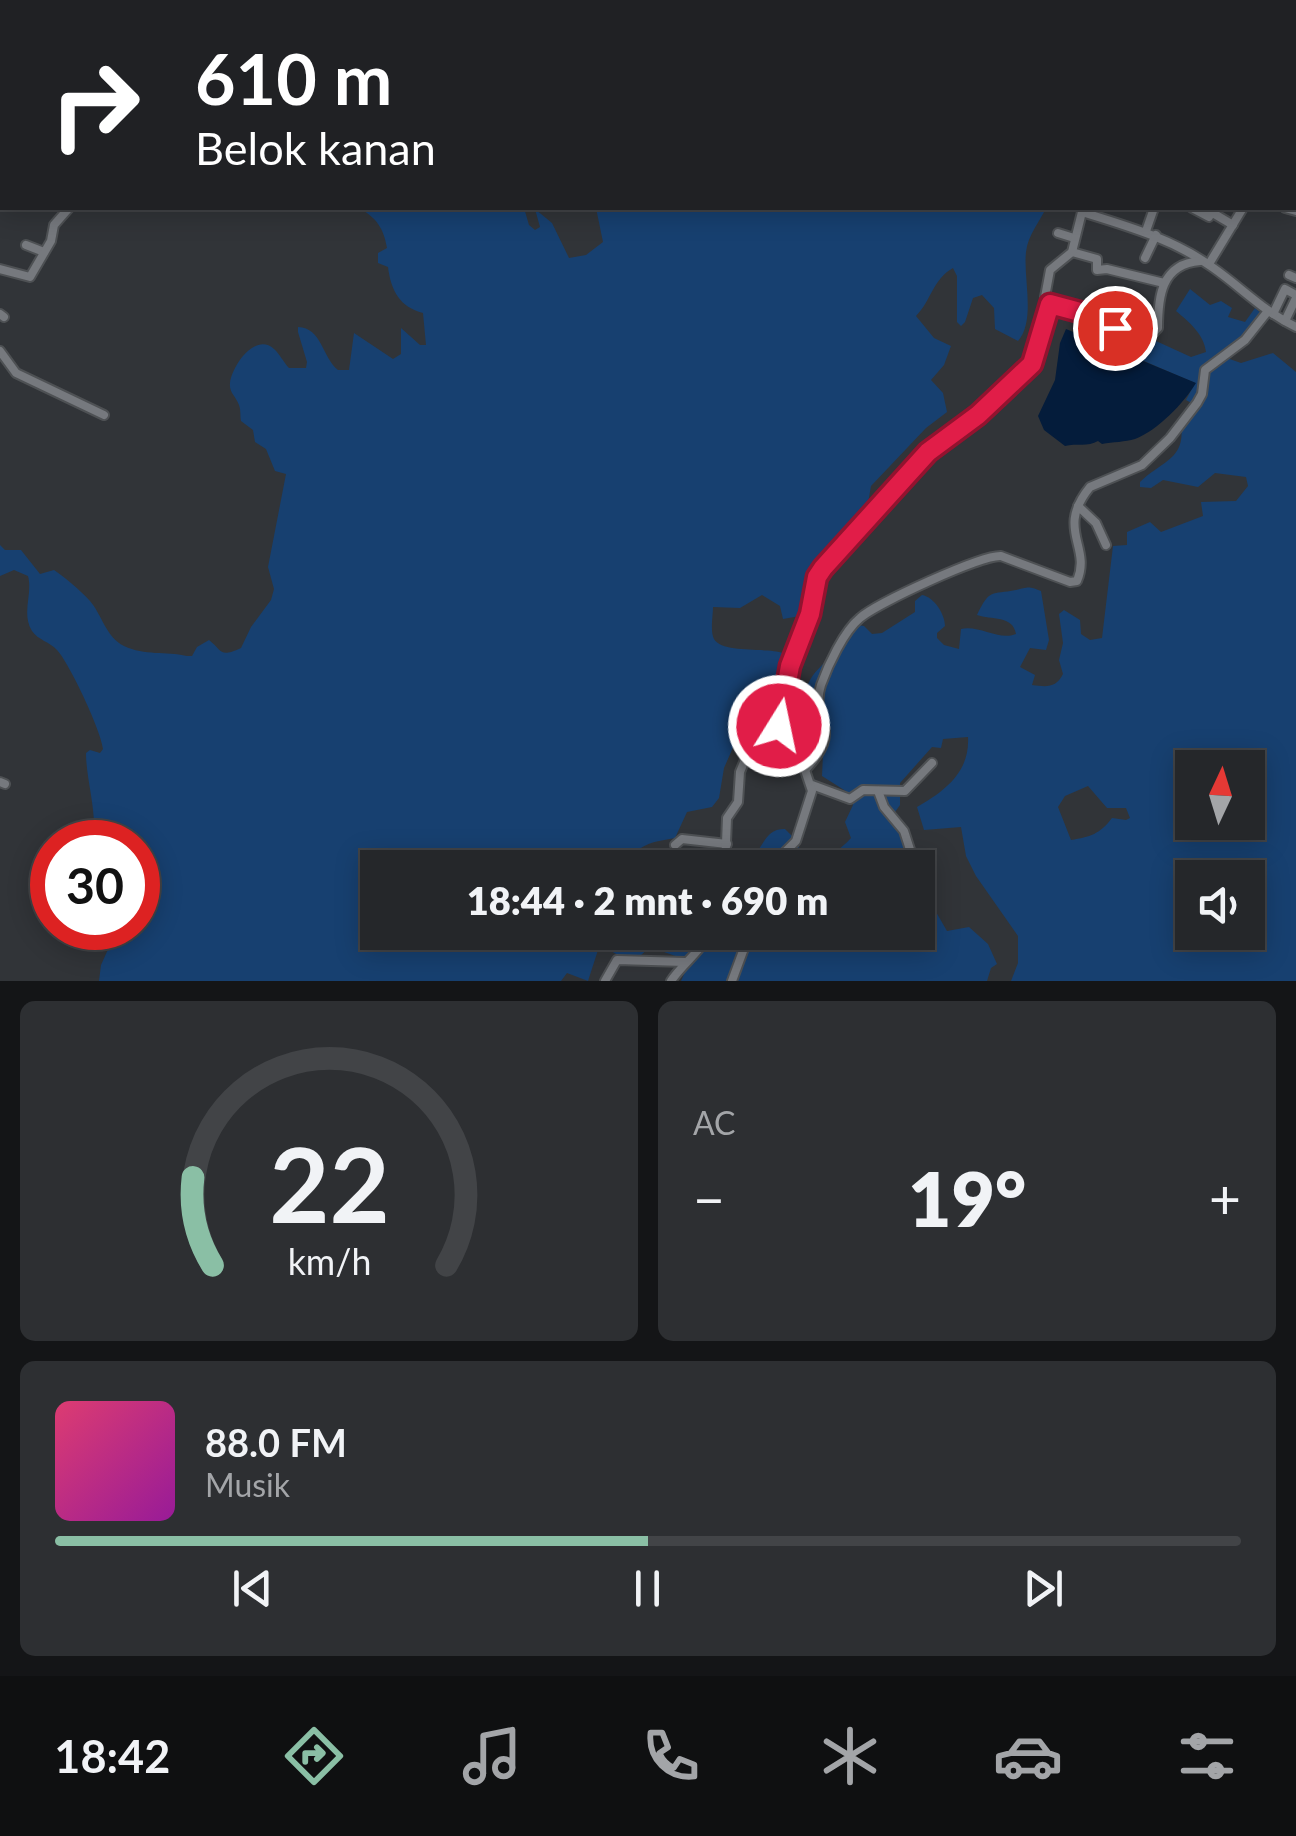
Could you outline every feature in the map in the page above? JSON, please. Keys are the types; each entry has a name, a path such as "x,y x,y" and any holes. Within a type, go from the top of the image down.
{"street":[{"path":"0,269 30,277 51,241 54,226 67,210"},
{"path":"1205,263 1185,263 1164,283 1159,293 1163,311 1158,328 1150,333 1115,328 1091,315 1050,304 1045,297 1050,270 1072,252 1082,210 1156,235 1205,263 1284,322 1296,326"},
{"path":"1146,232 1153,210"},
{"path":"1196,210 1209,217 1212,212 1233,225"},
{"path":"1205,263 1242,210"},
{"path":"1058,233 1074,238"},
{"path":"1145,258 1156,235"},
{"path":"26,245 44,252"},
{"path":"1072,252 1097,259 1097,270 1164,283"},
{"path":"805,770 827,736 819,699 822,681 852,626 862,616 995,555 1070,582 1077,581 1080,566 1072,523 1090,488 1148,460 1197,403 1205,370 1245,340 1285,289 1296,297 1284,322"},
{"path":"726,850 727,818 738,804 739,775 752,748 766,744 781,720 790,666 810,614 817,577 915,465 978,415 1032,364 1050,304"},
{"path":"0,352 16,373 104,415"},
{"path":"1078,506 1096,523 1106,545"},
{"path":"781,720 790,732 790,755 805,770 812,785 808,810 797,837 786,850"},
{"path":"812,785 850,799 863,790 907,790 932,763"},
{"path":"878,792 906,836 910,850"},
{"path":"675,845 682,838 688,842 727,844"},
{"path":"671,981 699,950"},
{"path":"732,981 743,950"},
{"path":"604,981 615,961 685,962"}],"shaded area":[{"path":"362,210 525,210 529,225 535,230 540,227 536,210 552,223 569,258 586,255 603,242 596,210 1045,210 1027,246 1028,311 1018,341 995,329 994,308 982,295 973,298 965,322 961,326 957,322 957,276 953,268 941,278 916,316 934,338 951,346 944,365 931,380 943,393 947,412 926,428 871,486 868,503 849,524 853,531 814,574 800,616 783,619 780,606 762,595 740,608 713,607 712,632 719,644 783,653 773,723 756,738 735,743 724,768 719,798 712,807 687,812 675,838 639,850 360,850 360,950 598,950 588,981 567,973 561,981 99,981 108,950 160,950 160,820 94,820 86,753 100,753 101,741 63,658 29,624 28,576 14,570 0,576 0,545 5,550 21,550 40,574 54,570 68,580 90,601 108,631 124,646 187,656 209,640 225,653 241,648 274,589 268,567 286,474 275,471 266,449 255,442 253,430 241,421 240,407 230,386 232,376 246,353 259,345 276,351 289,368 306,368 298,327 312,332 338,370 349,370 354,333 393,359 401,354 401,328 420,345 426,345 423,313 408,307 398,297 388,267 378,263 378,253 387,248 381,229"},
{"path":"1190,289 1210,305 1221,301 1232,308 1228,317 1245,322 1255,308 1261,313 1237,344 1221,356 1241,363 1273,353 1296,372 1296,981 1011,981 1018,963 1018,936 976,876 966,856 961,827 924,830 917,807 954,779 965,760 968,737 943,739 941,748 932,747 900,783 900,805 890,819 901,834 905,850 838,850 851,838 845,822 853,805 852,795 822,776 823,754 812,748 802,758 797,753 787,713 790,698 797,684 808,684 851,624 864,626 872,634 882,633 915,612 915,601 922,595 935,603 943,616 945,626 937,638 944,645 959,649 961,629 1002,636 1016,634 1006,621 977,615 992,594 1026,588 1041,591 1049,640 1046,650 1030,648 1020,667 1035,675 1032,685 1050,686 1057,682 1063,674 1059,660 1063,643 1059,614 1064,610 1080,620 1081,634 1090,640 1102,638 1113,546 1127,545 1127,532 1150,522 1161,532 1203,516 1201,502 1236,501 1248,486 1246,477 1215,473 1198,487 1163,480 1151,488 1140,487 1140,482 1176,453 1182,436 1181,424 1197,406 1186,400 1195,383 1102,343 1105,332 1156,341 1191,357 1206,352 1191,324 1176,311","holes":["1088,786 1107,808 1126,808 1130,818 1112,818 1094,834 1071,840 1058,807 1065,796"]},
{"path":"1066,329 1196,383 1169,416 1135,439 1065,446 1044,430 1038,416 1055,380"},
{"path":"785,829 799,847 756,850 769,834"},
{"path":"936,912 947,931 969,927 988,944 997,964 991,968 987,981 681,981 686,970 681,958 658,950 935,950"},
{"path":"609,950 647,950 640,956 625,959"}],"route":[{"path":"779,726 796,644 810,614 817,577 823,568 928,452 978,415 1032,364 1050,304 1091,315 1115,328"}]}
